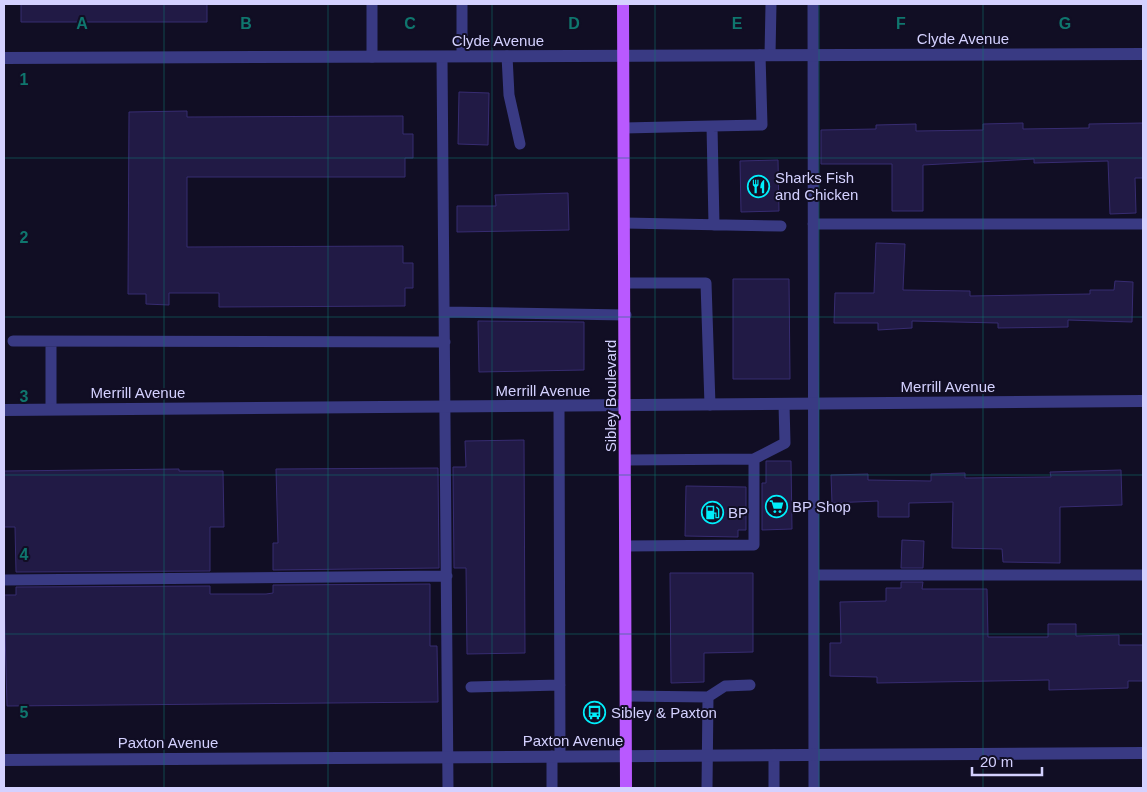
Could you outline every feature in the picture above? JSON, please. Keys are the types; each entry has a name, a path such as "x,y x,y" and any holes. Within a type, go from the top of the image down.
{"main road":[{"name":"Sibley Boulevard","path":"624,4 627,546 626,788"}],"street":[{"name":"Clyde Avenue","path":"4,58 1143,54"},
{"name":"Merrill Avenue","path":"4,410 1143,401"},
{"name":"Paxton Avenue","path":"4,760 1143,752"}],"lane":[{"path":"372,4 372,57"},
{"path":"462,4 462,56"},
{"path":"624,128 762,125 765,55 771,4"},
{"path":"813,4 814,788"},
{"path":"507,56 508,95 520,144"},
{"path":"442,57 448,788"},
{"path":"712,126 714,225"},
{"path":"625,223 782,226"},
{"path":"813,224 1143,224"},
{"path":"626,283 706,283 710,405"},
{"path":"445,312 626,315"},
{"path":"13,341 445,342"},
{"path":"51,342 51,409"},
{"path":"626,460 754,458 784,443 784,404"},
{"path":"552,788 556,756 560,685 559,406"},
{"path":"627,546 754,545 754,458"},
{"path":"814,575 1143,574"},
{"path":"4,580 447,576"},
{"path":"471,687 560,685"},
{"path":"626,696 708,696 725,686 750,686"},
{"path":"707,788 708,696"},
{"path":"774,755 774,788"}],"building":[{"path":"21,4 207,4 207,22 21,22"},
{"path":"459,92 489,93 488,145 458,144"},
{"path":"187,111 187,117 403,116 403,134 413,134 413,158 405,158 405,177 187,177 187,247 403,246 403,263 413,263 413,288 405,288 405,306 219,307 219,293 169,293 169,305 146,304 146,294 128,294 129,112"},
{"path":"1023,123 1023,129 1089,128 1089,124 1143,123 1143,178 1135,178 1136,213 1110,214 1108,161 1034,163 1034,159 923,165 923,211 892,211 892,164 821,164 821,130 876,129 876,125 916,124 916,131 983,130 983,124"},
{"name":"Sharks Fish and Chicken","path":"778,160 779,211 741,212 740,161"},
{"path":"568,193 569,230 457,232 457,206 496,206 495,195"},
{"path":"876,243 905,244 903,290 970,291 970,296 1090,294 1090,290 1114,290 1115,281 1133,282 1132,322 1068,320 1068,327 998,328 998,323 912,321 912,328 878,330 878,323 834,323 835,293 874,293"},
{"path":"733,279 789,279 790,379 733,379"},
{"path":"478,321 584,322 584,370 479,372"},
{"path":"524,440 525,653 467,654 466,568 454,568 453,467 466,467 465,441"},
{"name":"BP Shop","path":"766,461 791,461 792,529 762,530 762,483 766,483"},
{"path":"438,468 439,568 273,570 273,543 278,543 276,469"},
{"path":"179,469 179,471 223,471 224,527 210,527 210,571 16,572 15,527 4,527 4,471"},
{"path":"1121,470 1122,505 1060,507 1060,563 1003,562 1002,549 952,548 953,502 909,503 909,517 878,517 878,501 832,503 831,475 868,474 868,480 931,481 931,474 965,473 965,478 1051,477 1050,472"},
{"name":"BP","path":"686,486 746,487 746,530 738,530 738,537 685,536"},
{"path":"902,540 924,541 923,568 901,568"},
{"path":"670,573 753,573 753,652 704,653 704,682 671,683"},
{"path":"901,582 923,582 922,589 987,589 988,637 1048,637 1048,624 1076,624 1076,636 1119,635 1119,645 1143,645 1143,681 1128,681 1128,688 1049,690 1049,680 877,683 877,677 830,676 830,643 841,643 840,602 886,601 886,588 901,588"},
{"path":"430,584 430,646 437,646 438,702 7,706 4,595 16,595 16,587 210,586 210,594 266,594 273,593 273,585"}],"place":[{"name":"Sharks Fish and Chicken","path":"759,186"},
{"name":"BP Shop","path":"776,506"},
{"name":"BP","path":"712,512"},
{"name":"Sibley & Paxton","path":"595,712"}]}
